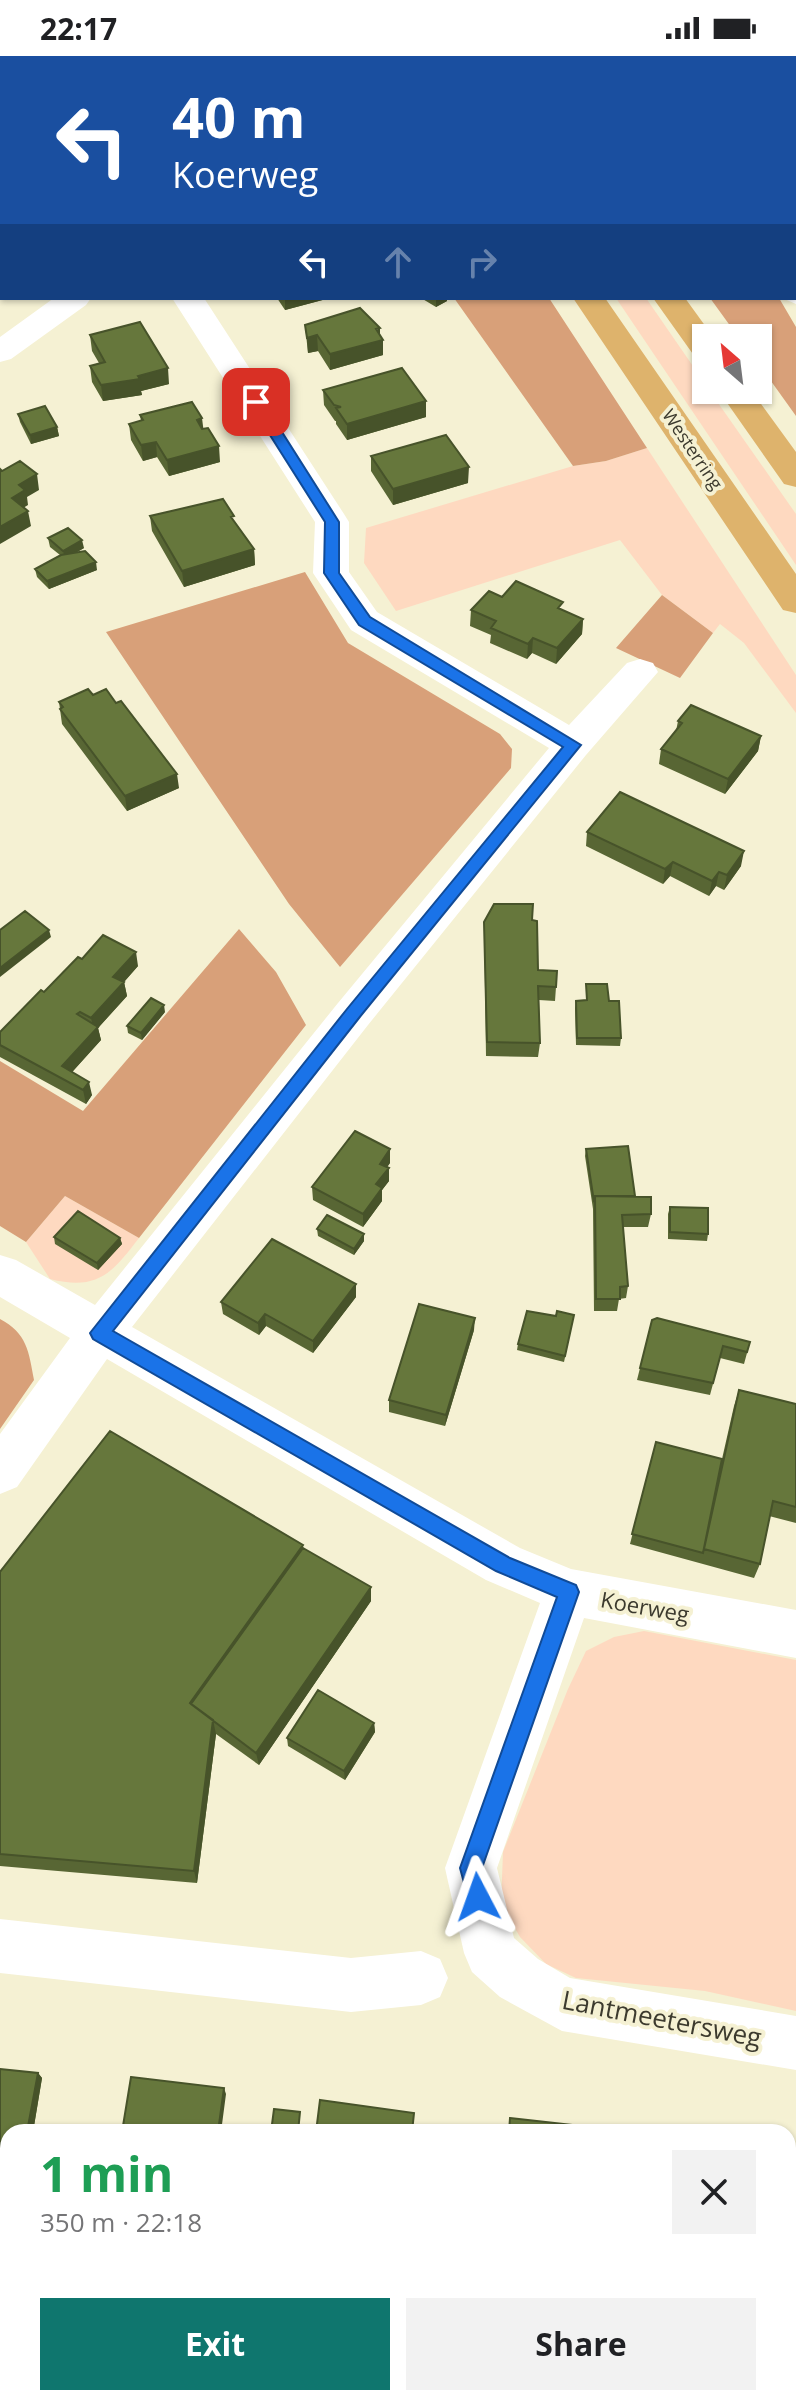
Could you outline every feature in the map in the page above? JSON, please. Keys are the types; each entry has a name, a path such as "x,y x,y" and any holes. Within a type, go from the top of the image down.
{"highway":[{"name":"Westerring","path":"590,300 796,601"},
{"path":"670,300 692,330"},
{"path":"744,404 796,476"}],"street":[{"path":"0,352 72,300"},
{"path":"189,300 332,522 331,573 364,621 573,745"},
{"path":"0,1472 100,1333 353,1014 573,745 640,672"},
{"name":"Koerweg","path":"0,1274 503,1564 569,1592 796,1634"},
{"name":"Lantmeetersweg","path":"569,1592 471,1868 491,1953 519,1978 562,2004 796,2043"},
{"path":"0,1946 351,1985 421,1978"}],"shaded area":[{"path":"455,300 550,300 647,448 606,461 573,466"},
{"path":"617,300 647,300 692,365 692,404 719,404 796,514 796,565"},
{"path":"711,300 780,300 796,327 796,416 772,383 772,324 729,324"},
{"path":"647,448 796,675 796,713 744,643 720,624 713,633 662,595 620,540 396,611 364,563 366,528 573,466 606,461"},
{"path":"305,572 348,643 500,734 512,749 511,768 340,967 289,904 106,632"},
{"path":"662,595 713,633 680,678 616,648"},
{"path":"239,929 276,972 306,1025 139,1238 65,1196 26,1242 0,1226 0,1061 83,1111"},
{"path":"65,1196 139,1238 112,1270 92,1281 80,1283 50,1279 26,1242"},
{"path":"0,1319 16,1330 25,1344 34,1380 0,1429"},
{"path":"644,1631 796,1660 796,2011 705,1991 576,1978 546,1964 520,1937 501,1904 503,1852 586,1651 614,1637"}],"building":[{"path":"360,308 380,328 376,329 383,340 330,354 317,335 307,338 305,325"},
{"path":"140,322 168,368 138,376 140,379 101,385 90,366 105,362 90,335"},
{"path":"402,368 426,401 347,424 336,408 341,407 334,405 323,390"},
{"path":"192,402 202,418 197,420 202,429 208,428 219,446 167,460 156,442 141,445 129,424 143,420 140,415"},
{"path":"45,406 57,427 30,435 18,414"},
{"path":"446,435 469,467 393,489 371,456"},
{"path":"20,461 37,474 19,485 25,490 12,498 28,511 0,527 0,469 2,471"},
{"path":"223,499 234,516 231,517 254,549 182,571 150,516"},
{"path":"68,528 82,540 63,551 48,538"},
{"path":"85,551 96,562 47,581 35,569 61,555"},
{"path":"516,581 563,602 558,608 583,619 557,648 533,638 528,644 491,628 496,621 471,610 489,591 502,597"},
{"path":"88,689 93,695 106,689 116,703 121,701 177,774 125,796 60,709 63,707 59,702"},
{"path":"691,705 761,736 728,779 661,749 682,723 678,721"},
{"path":"620,792 744,851 727,875 719,872 712,881 673,862 665,869 587,832"},
{"path":"494,904 533,904 532,920 537,921 538,970 557,971 556,987 538,986 540,1043 487,1042 484,922"},
{"path":"25,911 49,930 0,968 0,930"},
{"path":"103,935 136,952 113,977 124,982 91,1018 80,1012 77,1014 98,1027 62,1066 89,1082 83,1090 0,1045 0,1032 78,957 82,959"},
{"path":"586,984 607,984 609,1001 619,1001 621,1038 577,1038 576,1001 587,1000"},
{"path":"151,998 164,1005 141,1033 127,1026"},
{"path":"355,1131 390,1149 380,1164 389,1168 376,1184 382,1188 363,1214 312,1187"},
{"path":"628,1146 635,1196 595,1196 594,1202 586,1149"},
{"path":"595,1196 651,1197 651,1214 622,1215 628,1286 620,1287 620,1299 596,1299"},
{"path":"670,1207 708,1208 708,1234 670,1232"},
{"path":"78,1211 120,1238 97,1263 54,1237"},
{"path":"327,1215 364,1234 354,1249 317,1229"},
{"path":"272,1239 356,1284 313,1341 265,1314 258,1323 221,1302"},
{"path":"419,1304 475,1318 446,1415 389,1400"},
{"path":"527,1311 556,1316 557,1311 574,1315 565,1356 518,1344"},
{"path":"657,1318 750,1342 747,1352 723,1346 713,1383 640,1368 652,1320"},
{"path":"739,1390 796,1404 796,1507 773,1501 760,1564 704,1549"},
{"path":"110,1431 303,1545 190,1703 213,1720 194,1871 0,1854 0,1572"},
{"path":"656,1442 722,1459 703,1553 632,1534"},
{"path":"303,1548 371,1587 256,1753 191,1704"},
{"path":"318,1690 374,1723 344,1771 287,1738"},
{"path":"0,2069 38,2073 28,2124 0,2124"},
{"path":"131,2077 224,2088 219,2124 123,2124"},
{"path":"320,2100 414,2113 413,2124 317,2124"},
{"path":"274,2109 300,2112 299,2124 272,2124"},
{"path":"510,2118 564,2124 510,2124"}],"route":[{"path":"256,402 332,522 331,573 364,621 573,745 353,1014 100,1333 503,1564 569,1592 471,1868 478,1897"}]}
